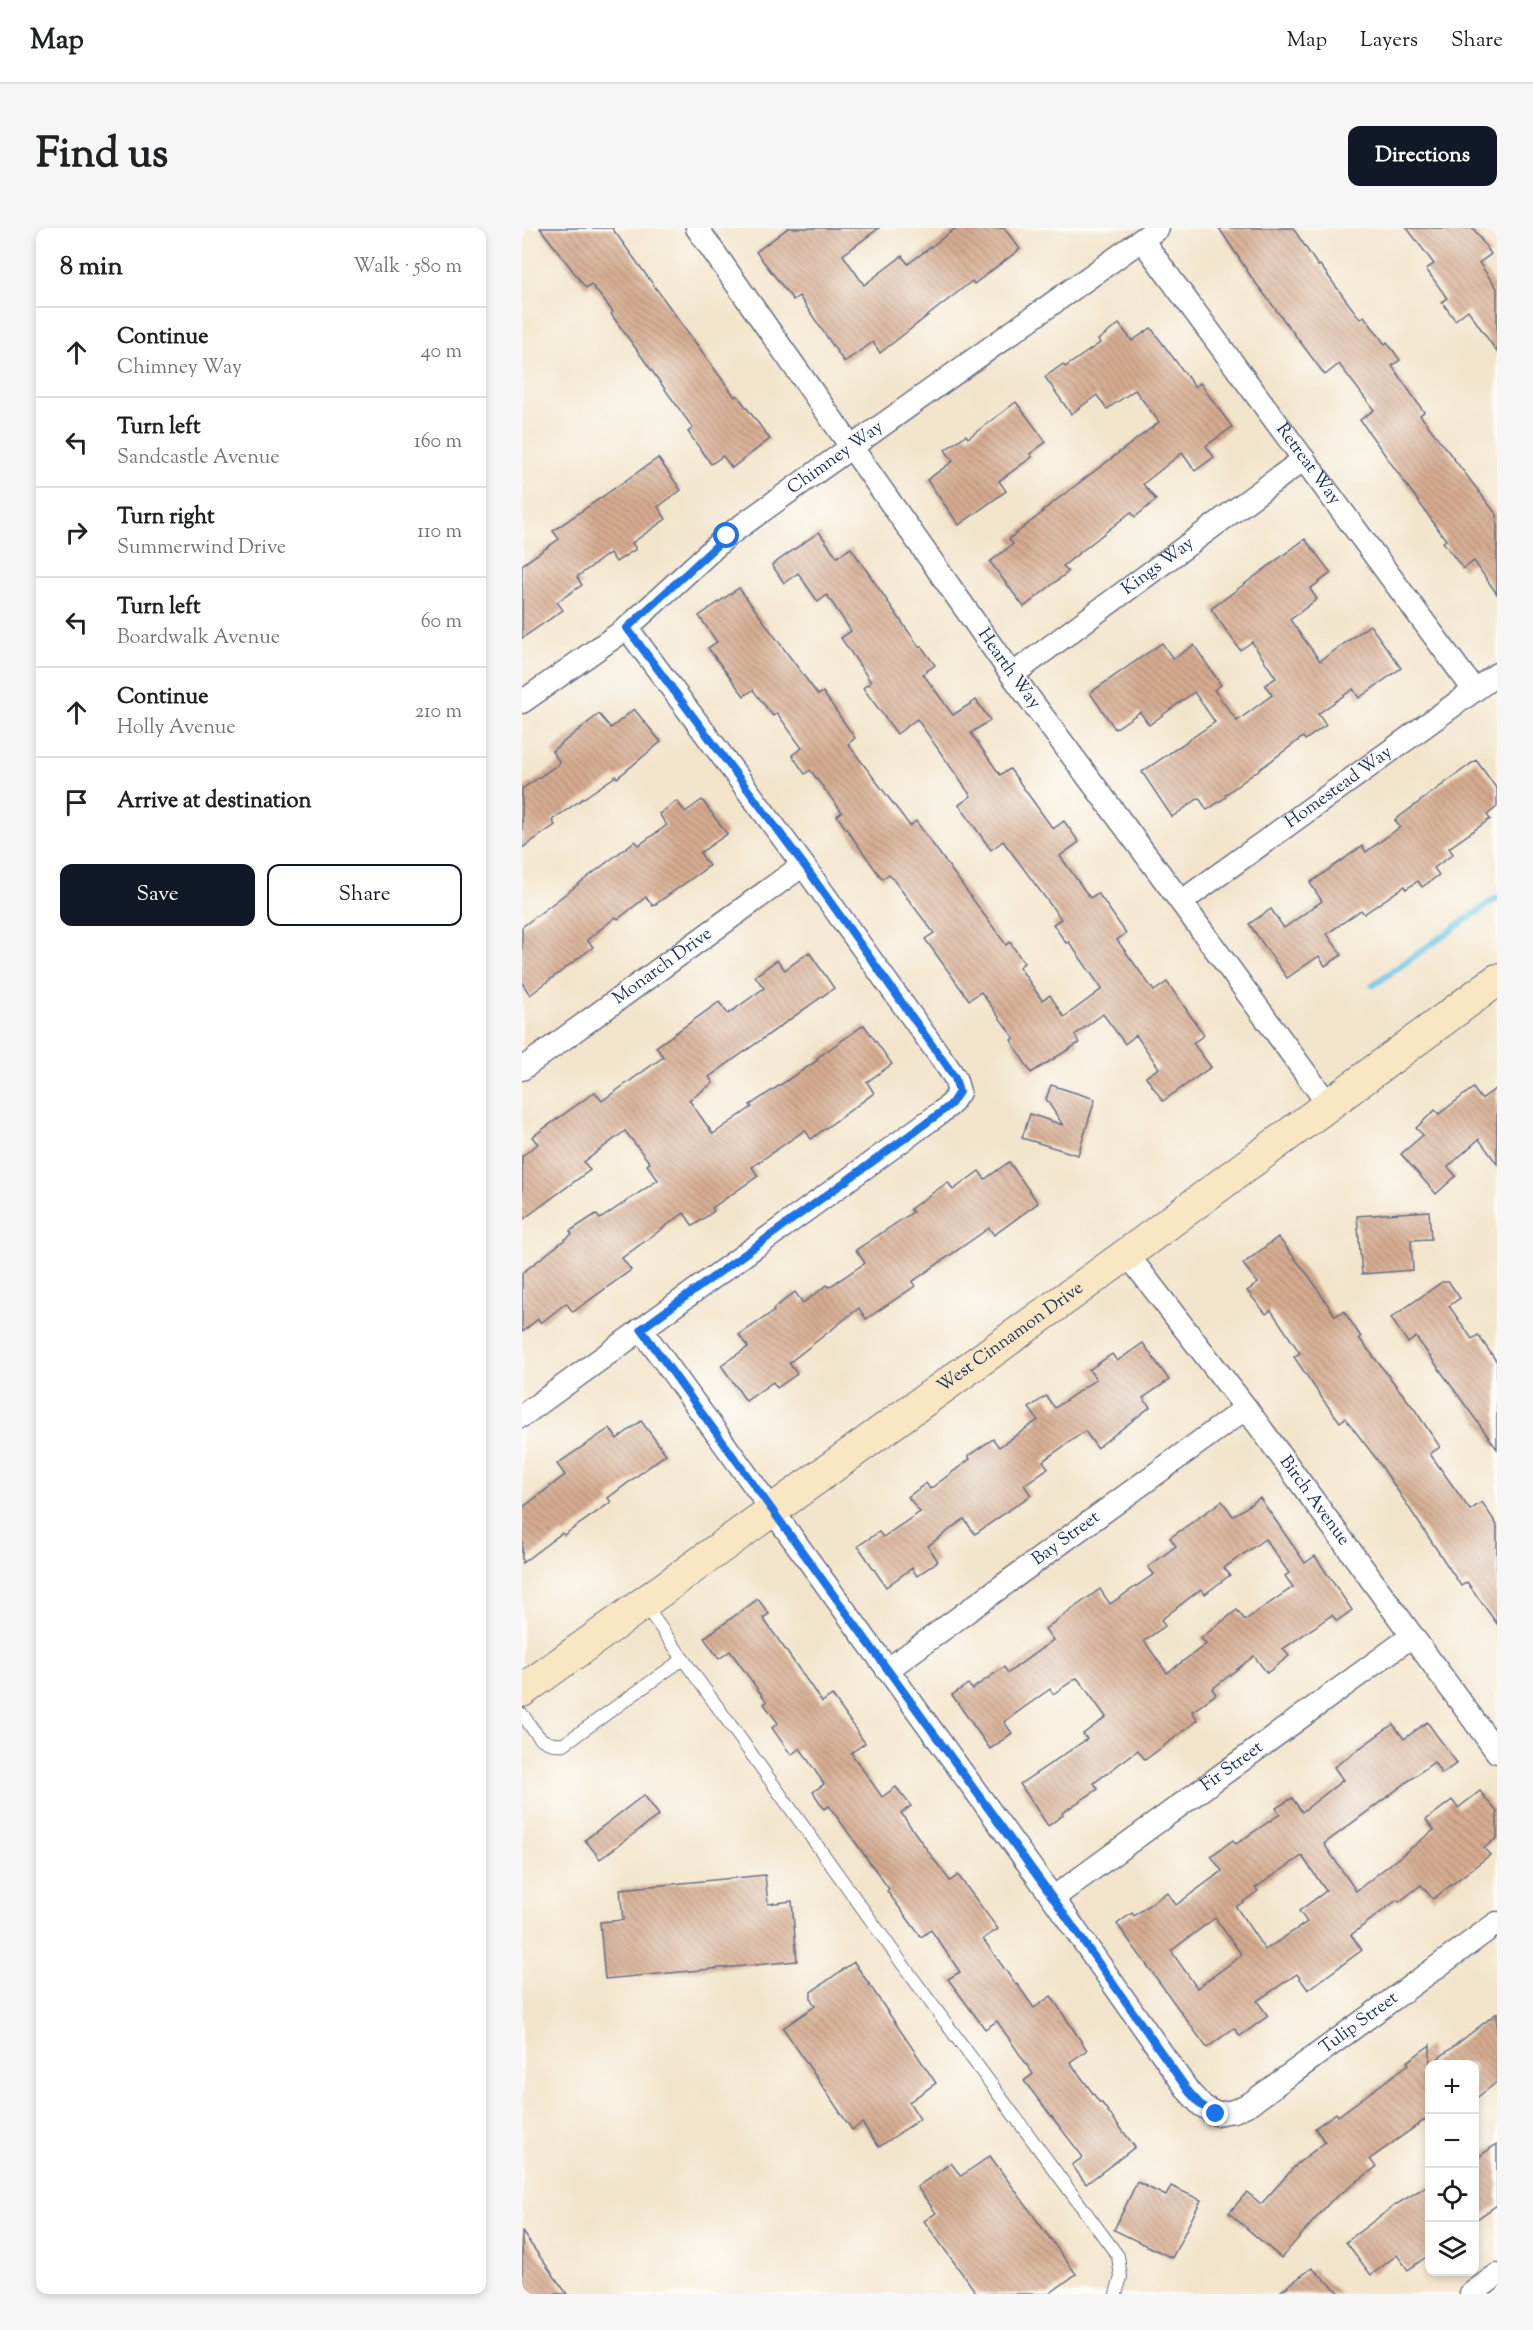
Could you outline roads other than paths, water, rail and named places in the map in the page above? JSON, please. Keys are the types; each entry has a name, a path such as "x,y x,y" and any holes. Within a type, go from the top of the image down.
{"main road":[{"name":"West Cinnamon Drive","path":"522,1691 1126,1254 1497,980"}],"street":[{"name":"Hearth Way","path":"697,228 1011,675 1181,902 1328,1104"},
{"name":"Chimney Way","path":"522,702 627,628 727,536 1150,234"},
{"name":"Retreat Way","path":"1150,234 1304,459 1474,690"},
{"name":"Kings Way","path":"1011,675 1304,459"},
{"path":"522,1416 940,1113 951,1104 959,1092 955,1078 947,1066 804,865 627,628"},
{"name":"Homestead Way","path":"1181,902 1497,674"},
{"name":"Monarch Drive","path":"522,1070 804,865"},
{"name":"Birch Avenue","path":"1126,1254 1246,1408 1497,1752"},
{"path":"641,1329 1053,1898"},
{"name":"Bay Street","path":"887,1670 1246,1408"},
{"name":"Fir Street","path":"1053,1898 1412,1636"},
{"name":"Tulip Street","path":"1053,1898 1189,2092 1201,2105 1216,2114 1234,2111 1251,2103 1497,1923"},
{"path":"1471,2294 1497,2275"}],"lane":[{"path":"644,1604 906,1969 1118,2256 1121,2277 1116,2294"},
{"path":"522,1714 543,1742 552,1746 564,1744 683,1659"}],"waterway":[{"path":"1373,985 1497,898"}]}
